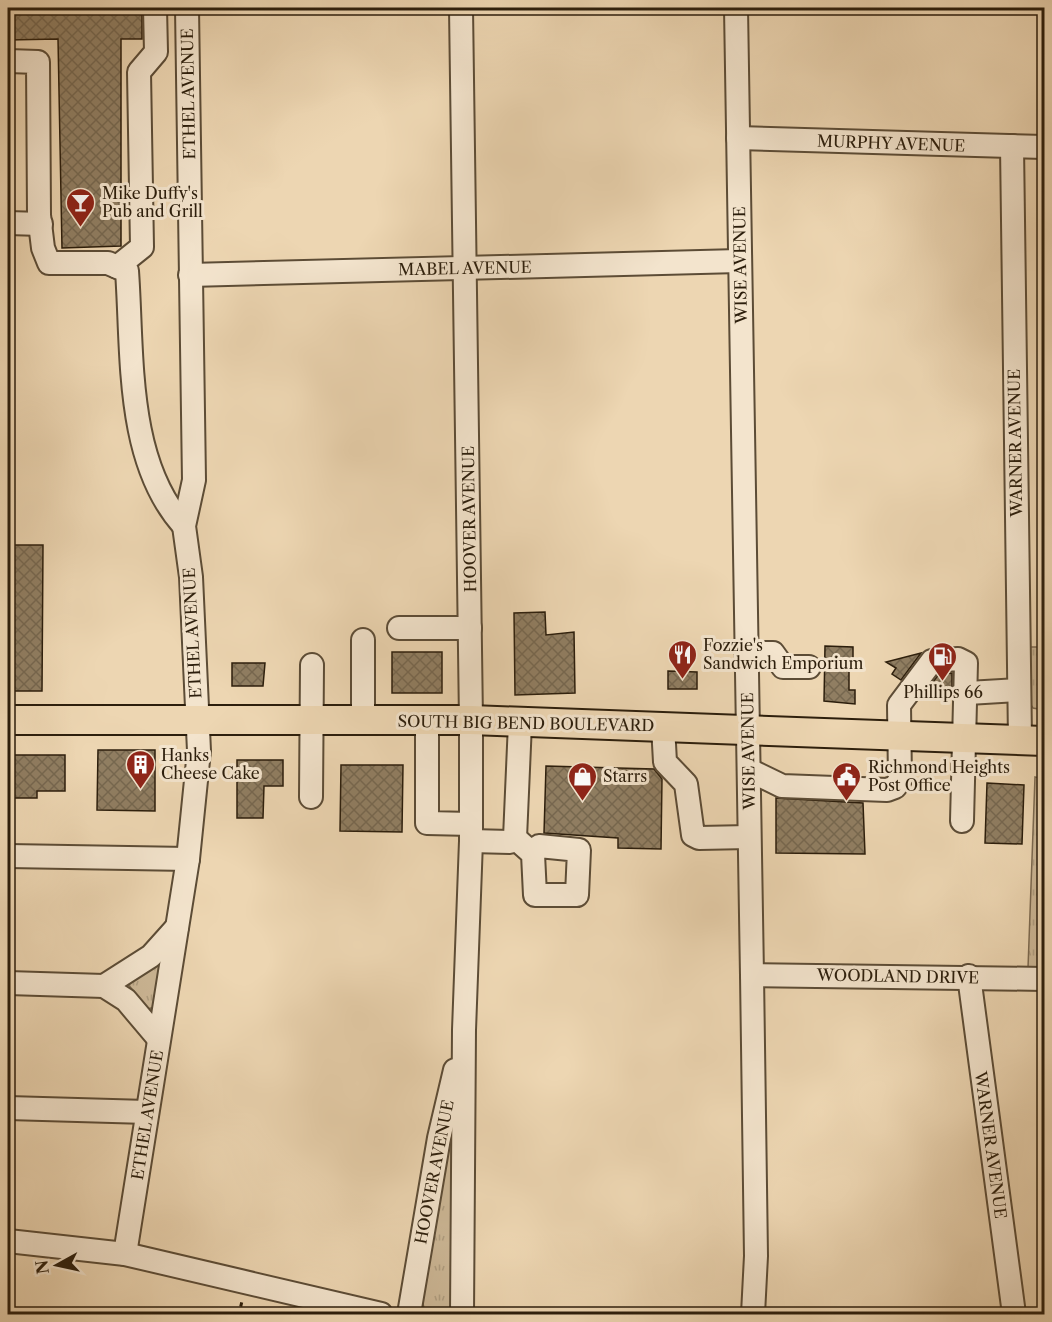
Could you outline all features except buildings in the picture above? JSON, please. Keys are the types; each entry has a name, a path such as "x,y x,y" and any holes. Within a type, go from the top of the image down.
{"main road":[{"name":"SOUTH BIG BEND BOULEVARD","path":"8,720 471,720 748,728 1032,740"}],"street":[{"path":"117,267 142,247 139,72 156,52 155,8"},
{"name":"ETHEL AVENUE","path":"124,1254 188,859 199,751 191,577 184,526 194,480 187,8"},
{"name":"HOOVER AVENUE","path":"461,8 471,720 471,832 464,1030 462,1314"},
{"name":"WISE AVENUE","path":"736,8 756,1256 753,1314"},
{"path":"8,61 38,62 40,224 43,248 50,263 108,263 127,271 136,413 145,452 163,494 184,526"},
{"name":"MURPHY AVENUE","path":"738,138 1044,147"},
{"name":"WARNER AVENUE","path":"1012,146 1018,690 1032,740"},
{"path":"8,223 40,224"},
{"name":"MABEL AVENUE","path":"190,275 739,261"},
{"path":"399,628 470,628"},
{"path":"363,640 363,720"},
{"path":"747,653 773,653 783,667 809,667"},
{"path":"749,770 782,786 887,790 895,787 900,780 899,705 932,661 958,659 966,663 968,693 962,821"},
{"path":"311,797 312,664"},
{"path":"968,693 1018,690"},
{"path":"427,720 427,823 523,845 520,723"},
{"path":"663,726 665,762 686,784 693,835 699,838 749,837"},
{"path":"8,856 188,859"},
{"path":"104,986 151,956 177,926"},
{"name":"WOODLAND DRIVE","path":"752,975 969,976 1044,979"},
{"name":"WARNER AVENUE","path":"969,976 1014,1314"},
{"path":"8,983 104,986 126,1000 158,1038"},
{"name":"HOOVER AVENUE","path":"409,1314 439,1138 464,1030"},
{"path":"8,1108 147,1112"},
{"path":"8,1241 124,1254 381,1314"}],"green space":[{"path":"1028,647 1044,647 1044,710 1033,708 1029,702"},
{"path":"1035,777 1044,779 1044,970 1028,968"},
{"path":"158,963 160,968 154,1007 148,1009 127,983"},
{"path":"451,1133 455,1135 451,1314 425,1314 422,1298"}],"place":[{"name":"Mike Duffy's Pub and Grill","path":"81,228"},
{"name":"Fozzie's Sandwich Emporium","path":"682,680"},
{"name":"Phillips 66","path":"943,682"},
{"name":"Hanks Cheese Cake","path":"140,790"},
{"name":"Starrs","path":"582,802"},
{"name":"Richmond Heights Post Office","path":"847,802"}]}
